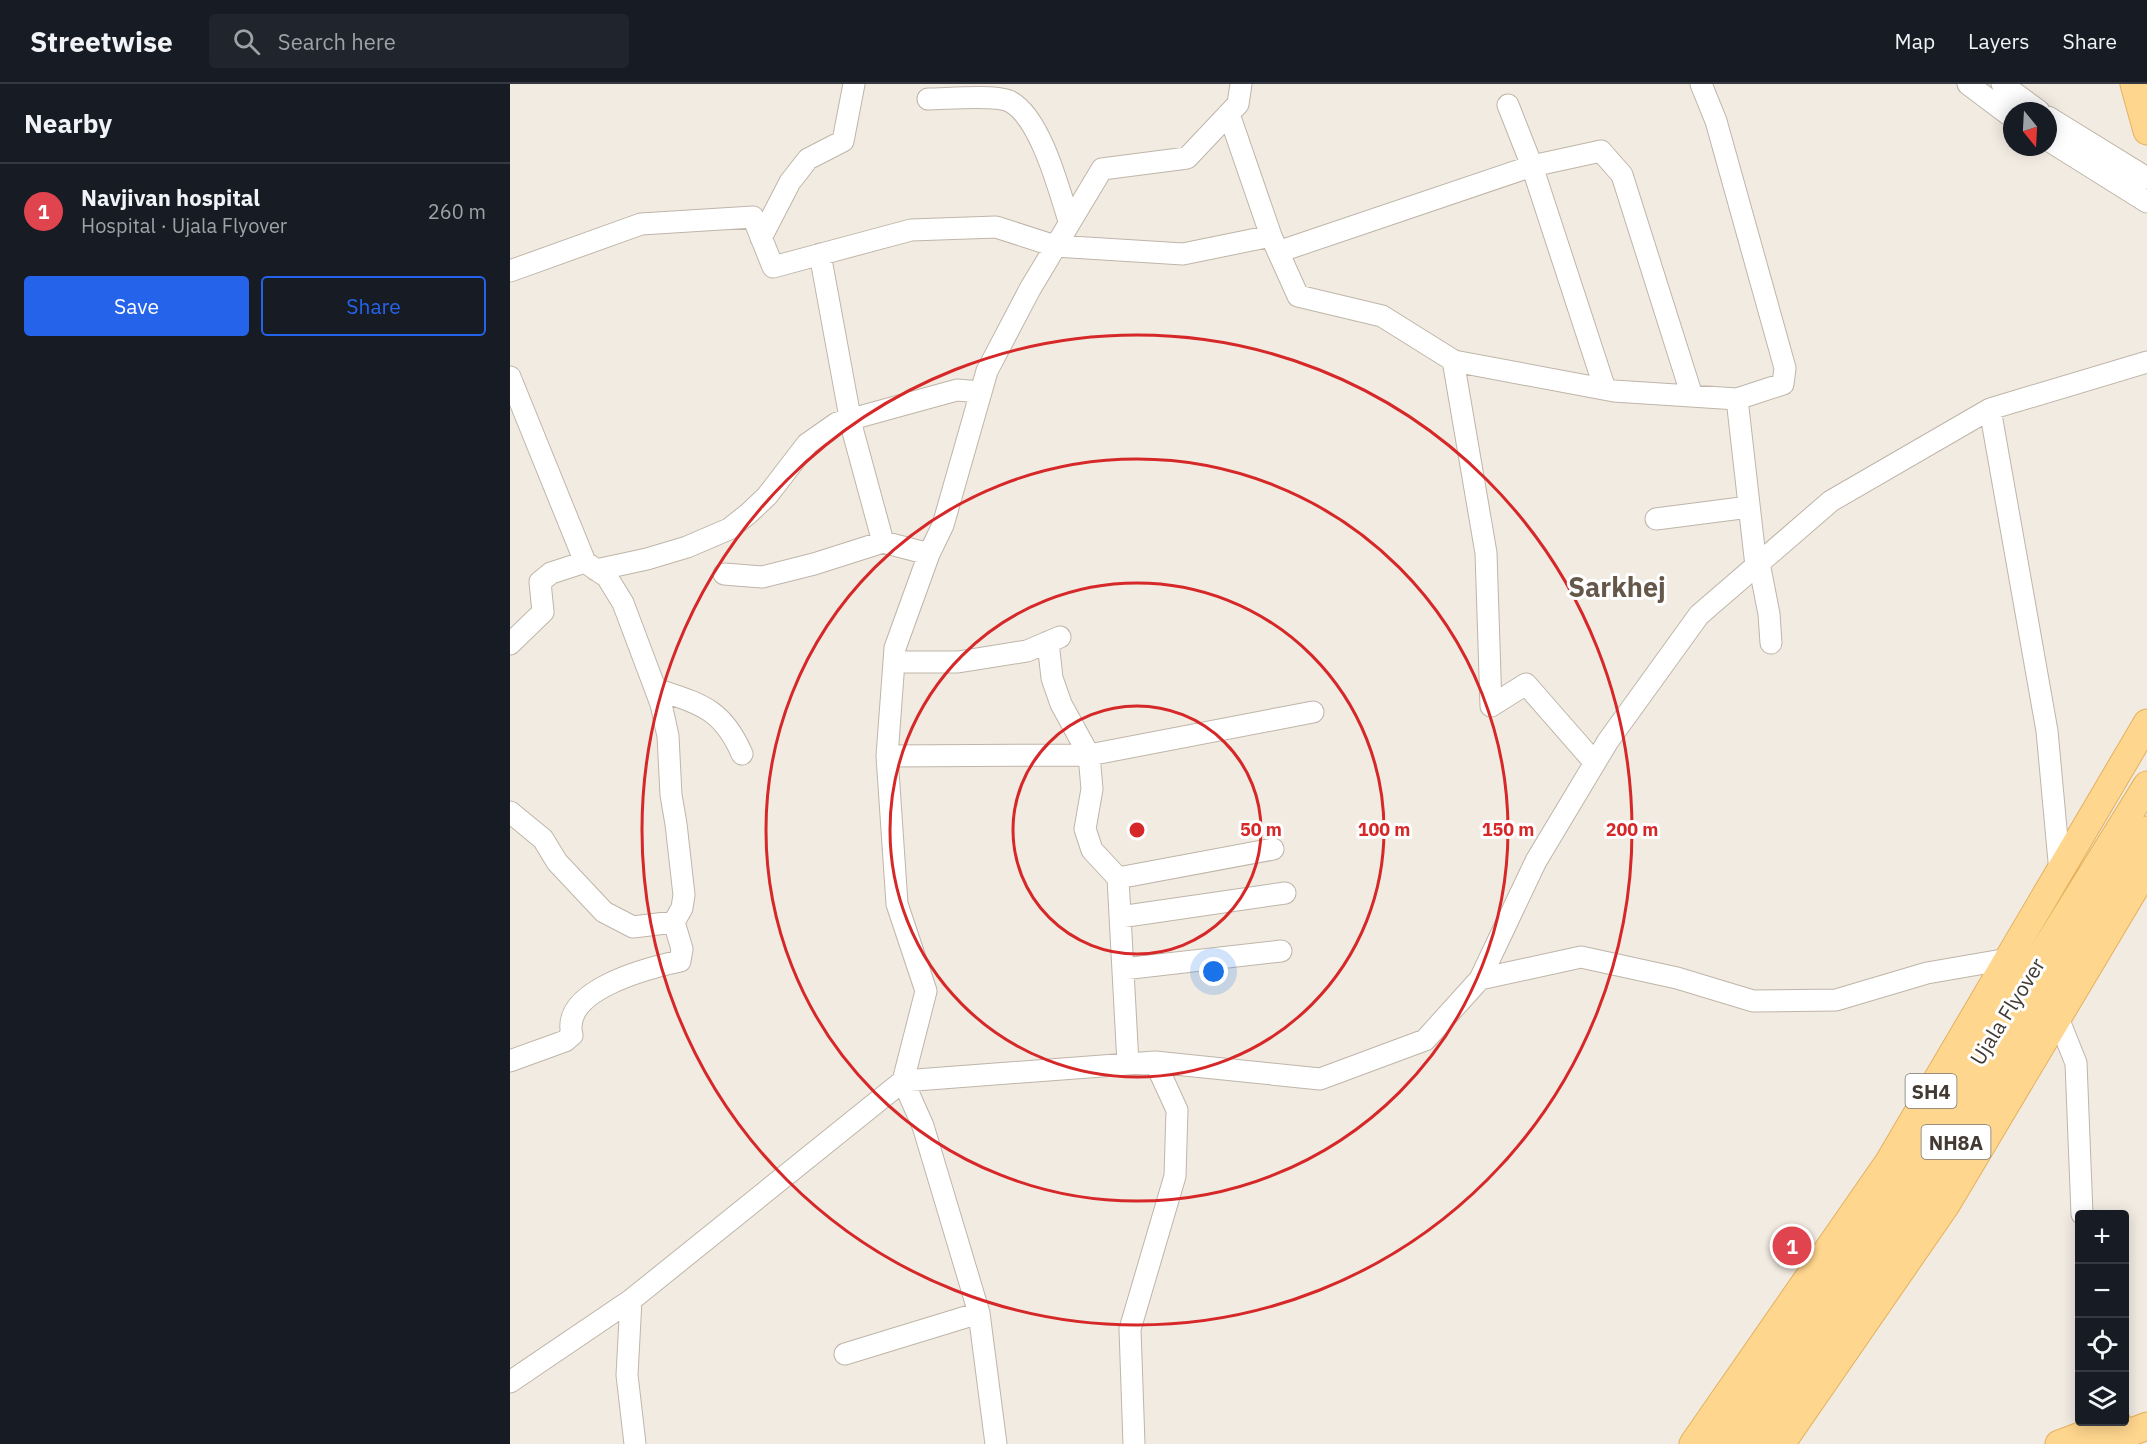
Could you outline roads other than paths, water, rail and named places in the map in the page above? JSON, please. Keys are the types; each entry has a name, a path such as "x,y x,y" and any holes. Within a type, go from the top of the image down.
{"main road":[{"path":"2134,84 2147,131"},
{"name":"SH4","path":"1693,1444 1888,1163 2147,723"},
{"name":"Ujala Flyover","path":"1723,1444 1908,1171 2147,785"},
{"name":"Ujala Flyover","path":"1751,1444 1930,1184 2147,830"},
{"path":"1781,1444 1947,1205 2147,868"},
{"path":"2059,1444 2106,1430 2147,1410"},
{"path":"2106,1430 2147,1426"}],"street":[{"path":"761,238 790,182 808,159 843,141 854,84"},
{"path":"996,1444 979,1312 924,1126 903,1081 926,991 897,904 887,756 895,648 929,554 943,525 987,371 1030,289 1070,221 1102,169 1187,158 1238,104 1241,84"},
{"path":"1229,114 1275,244 1298,296 1382,316 1453,360 1605,389 1737,399 1783,384 1785,368 1716,121 1701,84"},
{"path":"1968,84 2003,110"},
{"path":"2001,84 2026,102"},
{"path":"928,99 987,98 1010,101 1025,114 1041,140 1070,221"},
{"path":"1508,105 1532,166 1605,389"},
{"path":"2057,123 2147,178"},
{"path":"2057,146 2147,202"},
{"path":"510,271 641,224 753,217 773,267 911,230 996,227 1055,246 1183,254 1275,244 1532,166 1601,151 1622,175 1692,396"},
{"path":"820,254 850,418 883,542"},
{"path":"1453,360 1486,553 1491,706 1526,684 1595,763"},
{"path":"510,1382 631,1300 903,1081 1155,1062 1320,1079 1425,1040 1480,979 1536,861 1608,741 1699,615 1831,501 1990,409 2147,362"},
{"path":"510,377 590,566 607,577 622,603 656,689 668,736 671,795 684,894 682,908 674,922 682,949 680,961 650,968 600,987 573,1013 569,1024 572,1035 565,1041 510,1061"},
{"path":"510,644 543,612 540,582 551,573 648,559 687,547 729,529 748,514 766,496 807,444 837,423 957,390 981,392"},
{"path":"1737,399 1749,507 1771,643"},
{"path":"1990,409 2047,731 2060,872"},
{"path":"1656,519 1749,507"},
{"path":"724,574 762,577 814,564 883,542 929,554"},
{"path":"894,662 958,662 1027,651 1054,639 1052,678 1061,704 1089,754 1092,789 1085,829 1092,850 1118,878 1128,1064"},
{"path":"656,689 711,711 726,724 742,754"},
{"path":"887,756 1089,754 1313,712"},
{"path":"510,812 543,839 557,862 604,912 633,927 674,922"},
{"path":"1118,878 1273,849"},
{"path":"1120,917 1285,893"},
{"path":"1123,969 1281,951"},
{"path":"1480,979 1581,957 1677,978 1753,1001 1836,1000 1927,973 2008,959"},
{"path":"2058,1018 2076,1063 2082,1210"},
{"path":"1134,1444 1130,1329 1175,1176 1177,1110 1155,1062"},
{"path":"631,1300 627,1375 635,1444"},
{"path":"844,1354 979,1312"}],"place":[{"name":"Navjivan hospital","path":"1792,1246"}],"district":[{"name":"Sarkhej","path":"1617,586"}]}
